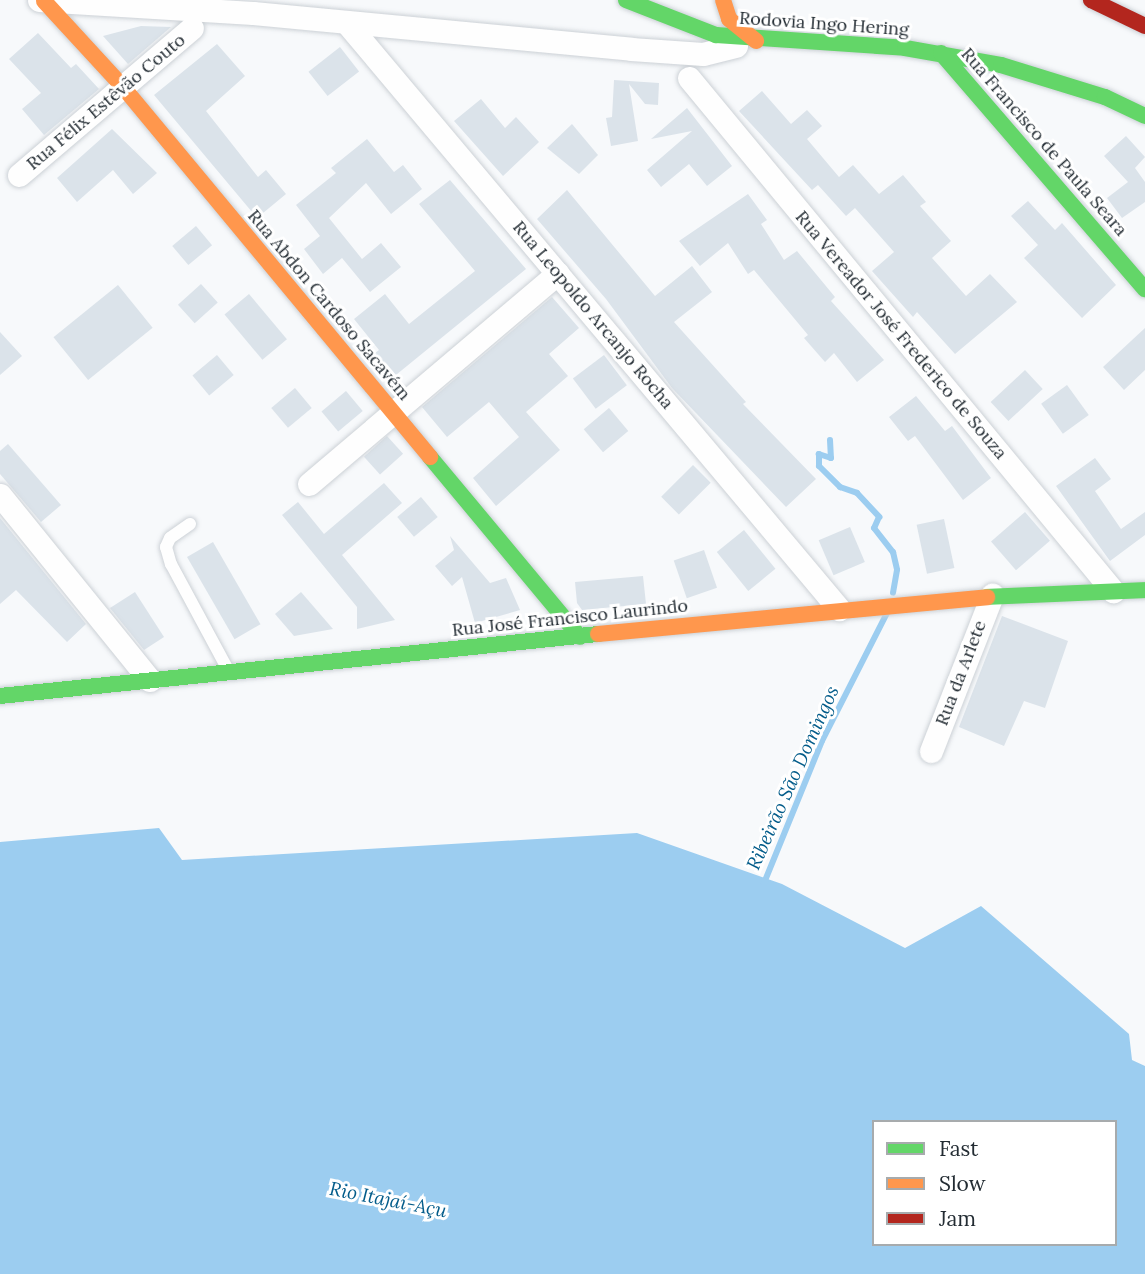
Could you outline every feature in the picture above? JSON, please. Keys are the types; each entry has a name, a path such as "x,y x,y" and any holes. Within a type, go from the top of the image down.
{"main road":[{"name":"Rodovia Ingo Hering","path":"626,0 716,34 756,41 941,53 1055,79 1145,116"},
{"path":"723,0 729,19 756,41"},
{"path":"1091,0 1145,26"},
{"name":"Rua Abdon Cardoso Sacavém","path":"44,1 123,87 580,637"},
{"name":"Rua Francisco de Paula Seara","path":"941,53 1143,283"},
{"name":"Rua José Francisco Laurindo","path":"0,695 839,609 992,595 1145,590"}],"street":[{"path":"33,0 253,13 703,54 756,41"},
{"name":"Rua Leopoldo Arcanjo Rocha","path":"346,22 839,609"},
{"name":"Rua Félix Estêvão Couto","path":"19,175 192,28"},
{"name":"Rua Vereador José Frederico de Souza","path":"689,78 1113,591"},
{"path":"309,484 558,273"},
{"path":"0,495 150,680"},
{"name":"Rua da Arlete","path":"931,751 992,595"}],"lane":[{"path":"190,524 170,538 169,556 230,673"}],"water":[{"name":"Rio Itajaí-Açu","path":"159,828 182,860 637,833 782,884 905,948 981,906 1129,1034 1132,1060 1145,1066 1145,1274 0,1274 0,842"}],"building":[{"path":"141,26 171,27 128,64 103,36"},
{"path":"38,33 71,68 76,64 99,89 44,135 22,109 41,93 9,59"},
{"path":"217,44 245,76 206,111 258,177 266,170 286,194 257,218 154,95"},
{"path":"340,47 359,71 328,96 308,72"},
{"path":"614,80 659,83 658,105 645,104 629,84 638,141 611,146 606,118 612,117"},
{"path":"762,91 791,124 807,110 822,126 807,139 839,177 853,165 879,194 903,175 926,202 920,206 951,241 932,258 966,296 990,274 1017,302 955,354 917,312 913,317 872,271 894,252 855,208 846,216 818,185 812,190 739,111"},
{"path":"481,99 505,128 516,117 539,142 503,176 454,121"},
{"path":"687,108 732,166 707,186 689,164 661,187 647,170 692,131 651,139"},
{"path":"572,124 598,155 579,174 547,148"},
{"path":"112,129 157,173 133,194 113,170 77,202 57,178"},
{"path":"1126,136 1145,157 1135,168 1145,182 1145,202 1122,218 1107,198 1128,182 1104,156"},
{"path":"367,139 394,172 403,165 422,189 391,214 366,183 329,218 362,259 381,243 401,267 370,292 342,258 323,274 304,249 320,236 296,205 336,173 331,168"},
{"path":"450,180 526,269 391,379 371,356 379,350 354,319 385,294 409,324 475,271 419,204"},
{"path":"567,190 655,296 692,266 712,292 674,322 746,402 743,404 816,479 786,507 672,388 606,299 537,219"},
{"path":"748,194 767,220 761,224 784,260 797,251 835,297 831,301 884,360 857,382 834,353 825,362 804,338 808,335 754,270 748,274 728,243 700,266 679,241"},
{"path":"1028,201 1055,230 1062,223 1116,285 1082,318 1024,258 1038,245 1011,216"},
{"path":"196,226 212,245 188,265 172,246"},
{"path":"201,284 218,303 195,323 178,305"},
{"path":"118,285 153,328 88,380 53,337"},
{"path":"249,294 287,339 262,360 224,315"},
{"path":"552,297 579,328 549,354 568,376 526,412 560,450 496,506 473,478 519,437 489,402 447,437 422,407"},
{"path":"1145,328 1145,370 1124,390 1103,367"},
{"path":"0,332 22,356 0,375"},
{"path":"217,355 234,375 209,395 192,376"},
{"path":"604,355 627,385 596,409 573,378"},
{"path":"1025,370 1043,389 1008,421 991,402"},
{"path":"1067,385 1089,415 1063,434 1041,404"},
{"path":"295,388 312,408 288,428 271,408"},
{"path":"346,391 363,411 338,431 321,412"},
{"path":"916,396 945,431 952,426 991,478 963,500 915,436 908,441 889,417"},
{"path":"609,408 628,431 603,452 584,429"},
{"path":"387,436 403,454 380,475 364,457"},
{"path":"8,444 61,505 41,522 0,474 0,451"},
{"path":"1095,458 1111,479 1095,491 1121,529 1145,512 1145,535 1110,561 1056,486"},
{"path":"693,465 711,483 679,514 661,497"},
{"path":"384,483 402,503 342,555 395,620 357,629 357,607 282,515 298,502 324,534"},
{"path":"421,497 438,517 414,537 397,517"},
{"path":"1025,512 1050,541 1016,570 991,542"},
{"path":"0,518 86,624 67,642 16,590 0,604"},
{"path":"944,519 954,568 927,574 917,525"},
{"path":"850,527 865,562 834,575 819,540"},
{"path":"744,530 775,569 748,591 717,552"},
{"path":"450,536 490,583 506,578 520,610 475,623 462,577 452,586 435,566 454,550"},
{"path":"213,542 260,624 235,639 187,557"},
{"path":"704,550 717,588 687,598 674,560"},
{"path":"643,576 646,604 582,610 577,603 575,582"},
{"path":"135,592 164,637 144,650 110,608"},
{"path":"301,592 333,629 294,636 275,614"},
{"path":"1002,616 1068,641 1045,708 1024,701 1004,746 959,727"}],"waterway":[{"name":"Ribeirão São Domingos","path":"830,440 831,458 819,454 819,466 840,487 857,493 879,517 874,528 893,552 897,570 893,593"},
{"name":"Ribeirão São Domingos","path":"764,883 822,741 887,613"}],"traffic: fast":[{"path":"626,0 716,35 905,48 1001,65 1105,97 1145,116"},
{"path":"941,53 1145,289"},
{"path":"430,457 580,637"},
{"path":"987,597 1145,590"},
{"path":"0,696 598,634"}],"traffic: slow":[{"path":"723,0 729,19 756,41"},
{"path":"44,1 123,87 430,457"},
{"path":"598,634 987,597"}],"traffic: jam":[{"path":"1091,0 1145,26"}]}
